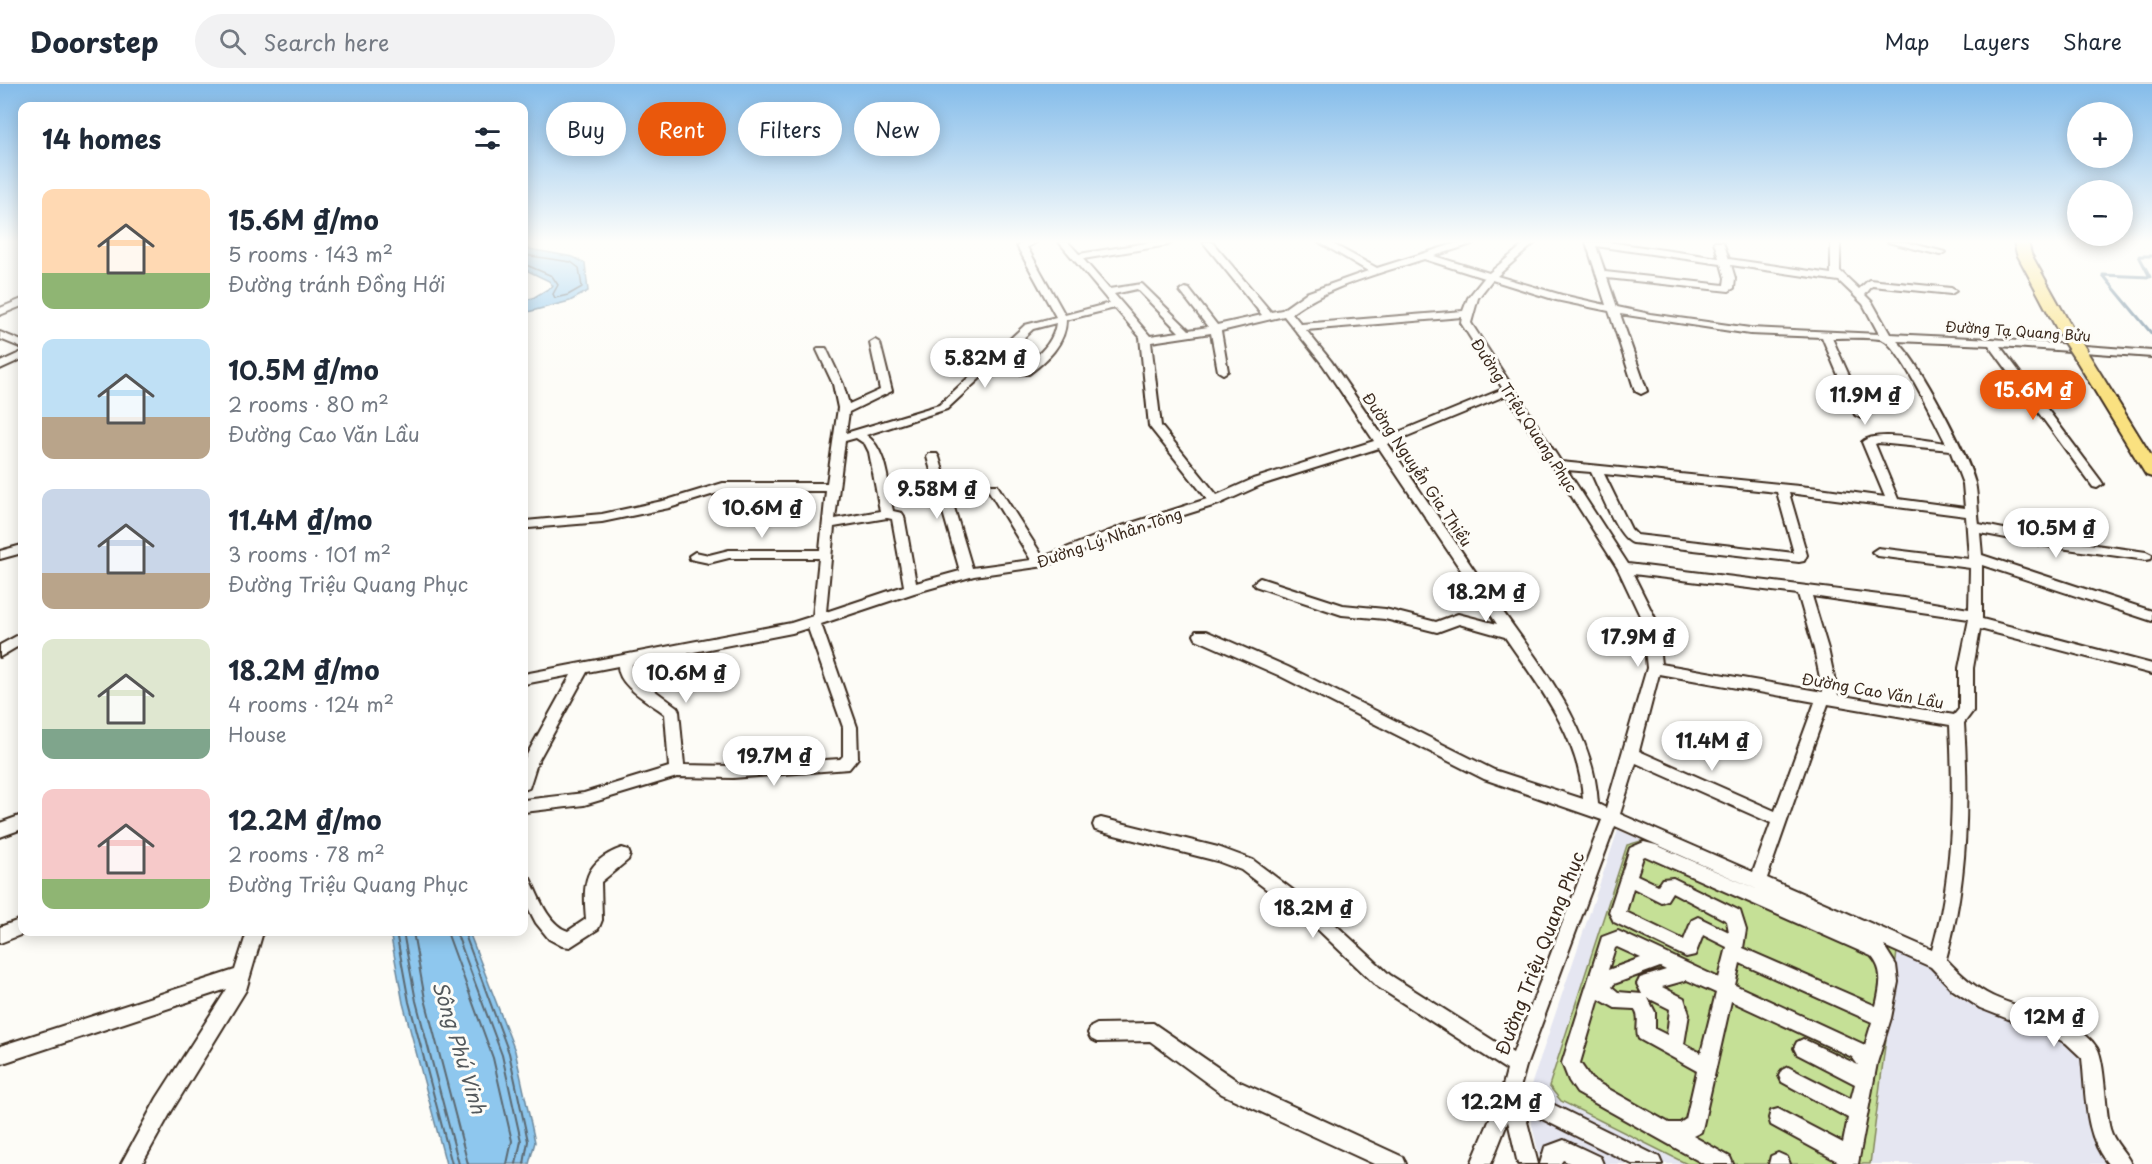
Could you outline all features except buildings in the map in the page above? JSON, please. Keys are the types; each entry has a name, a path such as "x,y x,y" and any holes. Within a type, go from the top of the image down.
{"highway":[{"path":"2045,292 2068,335 2152,471"}],"street":[{"path":"1025,372 1050,350 1060,333 1061,317 1047,292"},
{"path":"1107,292 1146,340 1155,426 1215,501"},
{"path":"1145,292 1187,334"},
{"path":"1186,292 1215,329 1223,371"},
{"path":"1249,292 1269,316"},
{"path":"1146,340 1215,329 1286,312 1317,292"},
{"path":"1301,327 1467,314 1467,307 1477,292"},
{"name":"Đường Tạ Quang Bửu","path":"1539,292 1615,310 1750,332 1992,342 2152,354"},
{"path":"1608,292 1641,390"},
{"name":"Đường Cao Văn Lầu","path":"1654,668 1957,721 1966,711 1966,668 1975,619 1976,561 1970,484 1919,381 1896,345 1887,338 1860,294"},
{"path":"0,312 18,304"},
{"path":"840,440 943,407 1025,329 1061,317 1117,304"},
{"name":"Đường Nguyễn Gia Thiều","path":"1286,312 1301,327 1511,633 1573,732 1588,778 1591,808"},
{"name":"Đường Triệu Quang Phục","path":"1467,314 1466,323 1508,391 1624,568 1649,620 1654,668 1632,754 1611,817 1517,1066 1510,1093 1481,1164"},
{"path":"0,335 18,345"},
{"path":"1826,335 1861,415"},
{"path":"1992,342 2097,484"},
{"path":"844,410 886,391 875,344"},
{"path":"0,366 18,350"},
{"path":"528,806 584,799 677,771 733,772 833,767 848,762 851,758 850,727 816,621 844,410 838,384 822,350"},
{"name":"Đường Lý Nhân Tông","path":"528,678 717,644 816,621 911,589 968,575 1040,563 1125,529 1215,501 1257,482 1381,443 1508,391"},
{"path":"858,434 869,442 875,452 887,514"},
{"path":"1893,501 1868,442 1877,439 1953,447"},
{"path":"933,457 968,575"},
{"path":"1556,465 1782,488 1972,513"},
{"path":"1596,470 1626,531 1633,539 1799,558 1802,555 1782,488"},
{"path":"529,524 602,518 669,504 723,487 832,487"},
{"path":"993,488 1040,563"},
{"path":"830,524 894,514 900,519 911,589"},
{"path":"1973,527 2043,542 2146,556"},
{"path":"0,555 18,550"},
{"path":"1878,552 1976,561 2152,616"},
{"path":"695,556 709,559 739,553 826,554"},
{"path":"1624,568 1804,591 1975,619 2152,669"},
{"path":"1260,583 1342,610 1384,614 1437,627 1458,619 1511,633"},
{"path":"1758,881 1779,820 1827,699 1821,648 1804,591"},
{"path":"1202,635 1283,671 1489,775 1591,808 1937,961 1966,990 1987,1002 2070,1035 2087,1047 2091,1055 2105,1147 2121,1164"},
{"path":"0,652 18,641"},
{"path":"625,660 625,672 629,679 672,711 677,771"},
{"path":"528,773 536,752 581,670"},
{"path":"1937,961 1946,930 1961,789 1957,721"},
{"path":"1632,754 1779,820"},
{"path":"0,830 18,823"},
{"path":"1101,825 1218,854 1247,865 1316,917 1384,981 1517,1066"},
{"path":"1778,1118 1848,1160 1867,1071 1882,1018 1890,970 1887,959 1877,950 1656,852 1644,849 1636,853 1617,912 1620,917 1686,949 1689,949 1698,925 1735,948 1882,1018"},
{"path":"528,891 544,921 559,937 570,939 594,920 591,879 595,873 622,855"},
{"path":"1628,878 1661,895 1668,884 1673,885 1734,915 1738,930 1735,948 1694,1125 1700,1144 1718,1161"},
{"path":"0,934 18,928"},
{"path":"131,1164 164,1105 243,976 254,936"},
{"path":"1718,1161 1584,1086 1575,1075 1571,1063 1608,942 1618,939 1858,1051 1867,1071"},
{"path":"1661,959 1613,976 1603,982 1602,986 1610,998 1631,999 1642,1004 1648,1017 1645,1033 1707,1066"},
{"path":"1674,1048 1680,1014 1678,1004 1649,990 1646,984 1687,972"},
{"path":"0,1055 243,976"},
{"path":"1097,1033 1153,1032 1218,1081 1396,1164"},
{"path":"1803,1048 1867,1071"},
{"path":"1788,1076 1858,1113"},
{"path":"1510,1093 1528,1164"},
{"path":"1510,1093 1652,1164"},
{"path":"1668,1133 1682,1132 1694,1125"},
{"path":"1550,1164 1552,1154 1564,1150 1593,1164"}],"shaded area":[{"path":"1618,830 1937,966 1953,994 2079,1049 2104,1164 1541,1164 1526,1100"}],"green space":[{"path":"1648,839 1897,952 1870,1164 1687,1164 1561,1101 1549,1086 1627,845"}],"water":[{"path":"542,292 585,292 570,301 528,312 528,299"},
{"name":"Sông Phú Vinh","path":"391,936 471,936 515,1051 535,1142 529,1164 446,1164 403,1003"}],"waterway":[{"path":"2117,292 2152,334"}]}
